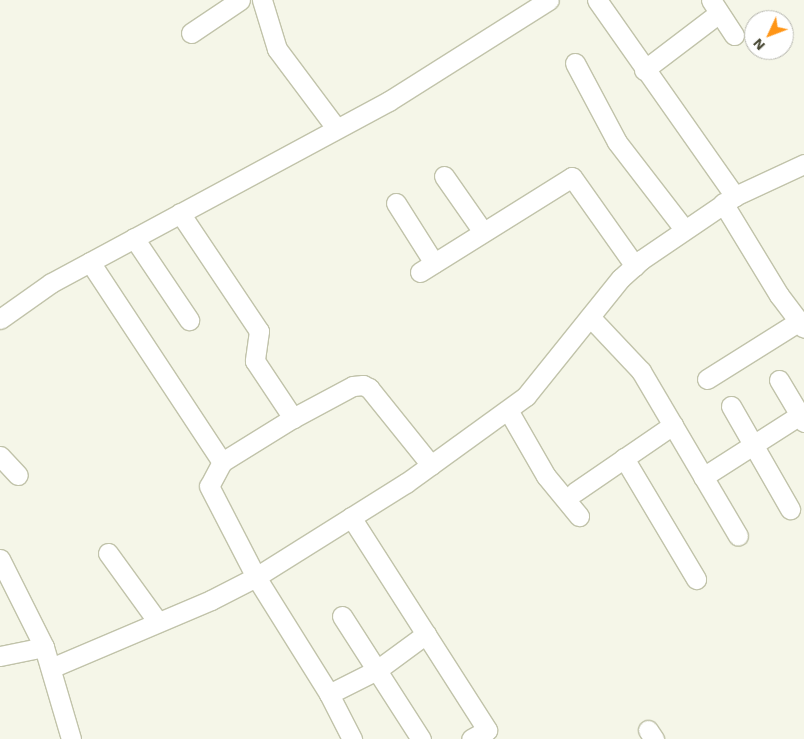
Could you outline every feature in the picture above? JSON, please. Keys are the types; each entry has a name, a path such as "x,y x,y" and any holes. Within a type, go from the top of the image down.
{"street":[{"path":"191,33 240,0"},
{"path":"262,0 277,49 336,128"},
{"path":"0,319 51,283 389,101 549,0"},
{"path":"596,0 729,200 801,325 707,379"},
{"path":"644,70 715,6 734,35"},
{"path":"574,63 617,142 684,229"},
{"path":"51,668 256,577 431,465 508,410 542,379 590,317 635,266 684,229 729,200 804,164"},
{"path":"444,176 483,232"},
{"path":"396,203 427,267 572,177 635,266"},
{"path":"180,213 259,331 255,361 293,418"},
{"path":"134,238 189,320"},
{"path":"90,262 222,462"},
{"path":"590,317 640,370 738,536"},
{"path":"703,477 802,419 779,380"},
{"path":"352,739 329,694 256,577 209,486 222,462 293,418 353,386 363,385 369,388 431,465"},
{"path":"731,406 790,509"},
{"path":"508,410 546,476 579,516"},
{"path":"575,492 673,425"},
{"path":"0,456 18,475"},
{"path":"624,458 696,579"},
{"path":"351,517 487,730 471,739"},
{"path":"108,553 158,622"},
{"path":"1,564 44,647 71,739"},
{"path":"342,616 421,739"},
{"path":"329,694 377,670 426,634"},
{"path":"0,656 44,647"}]}
